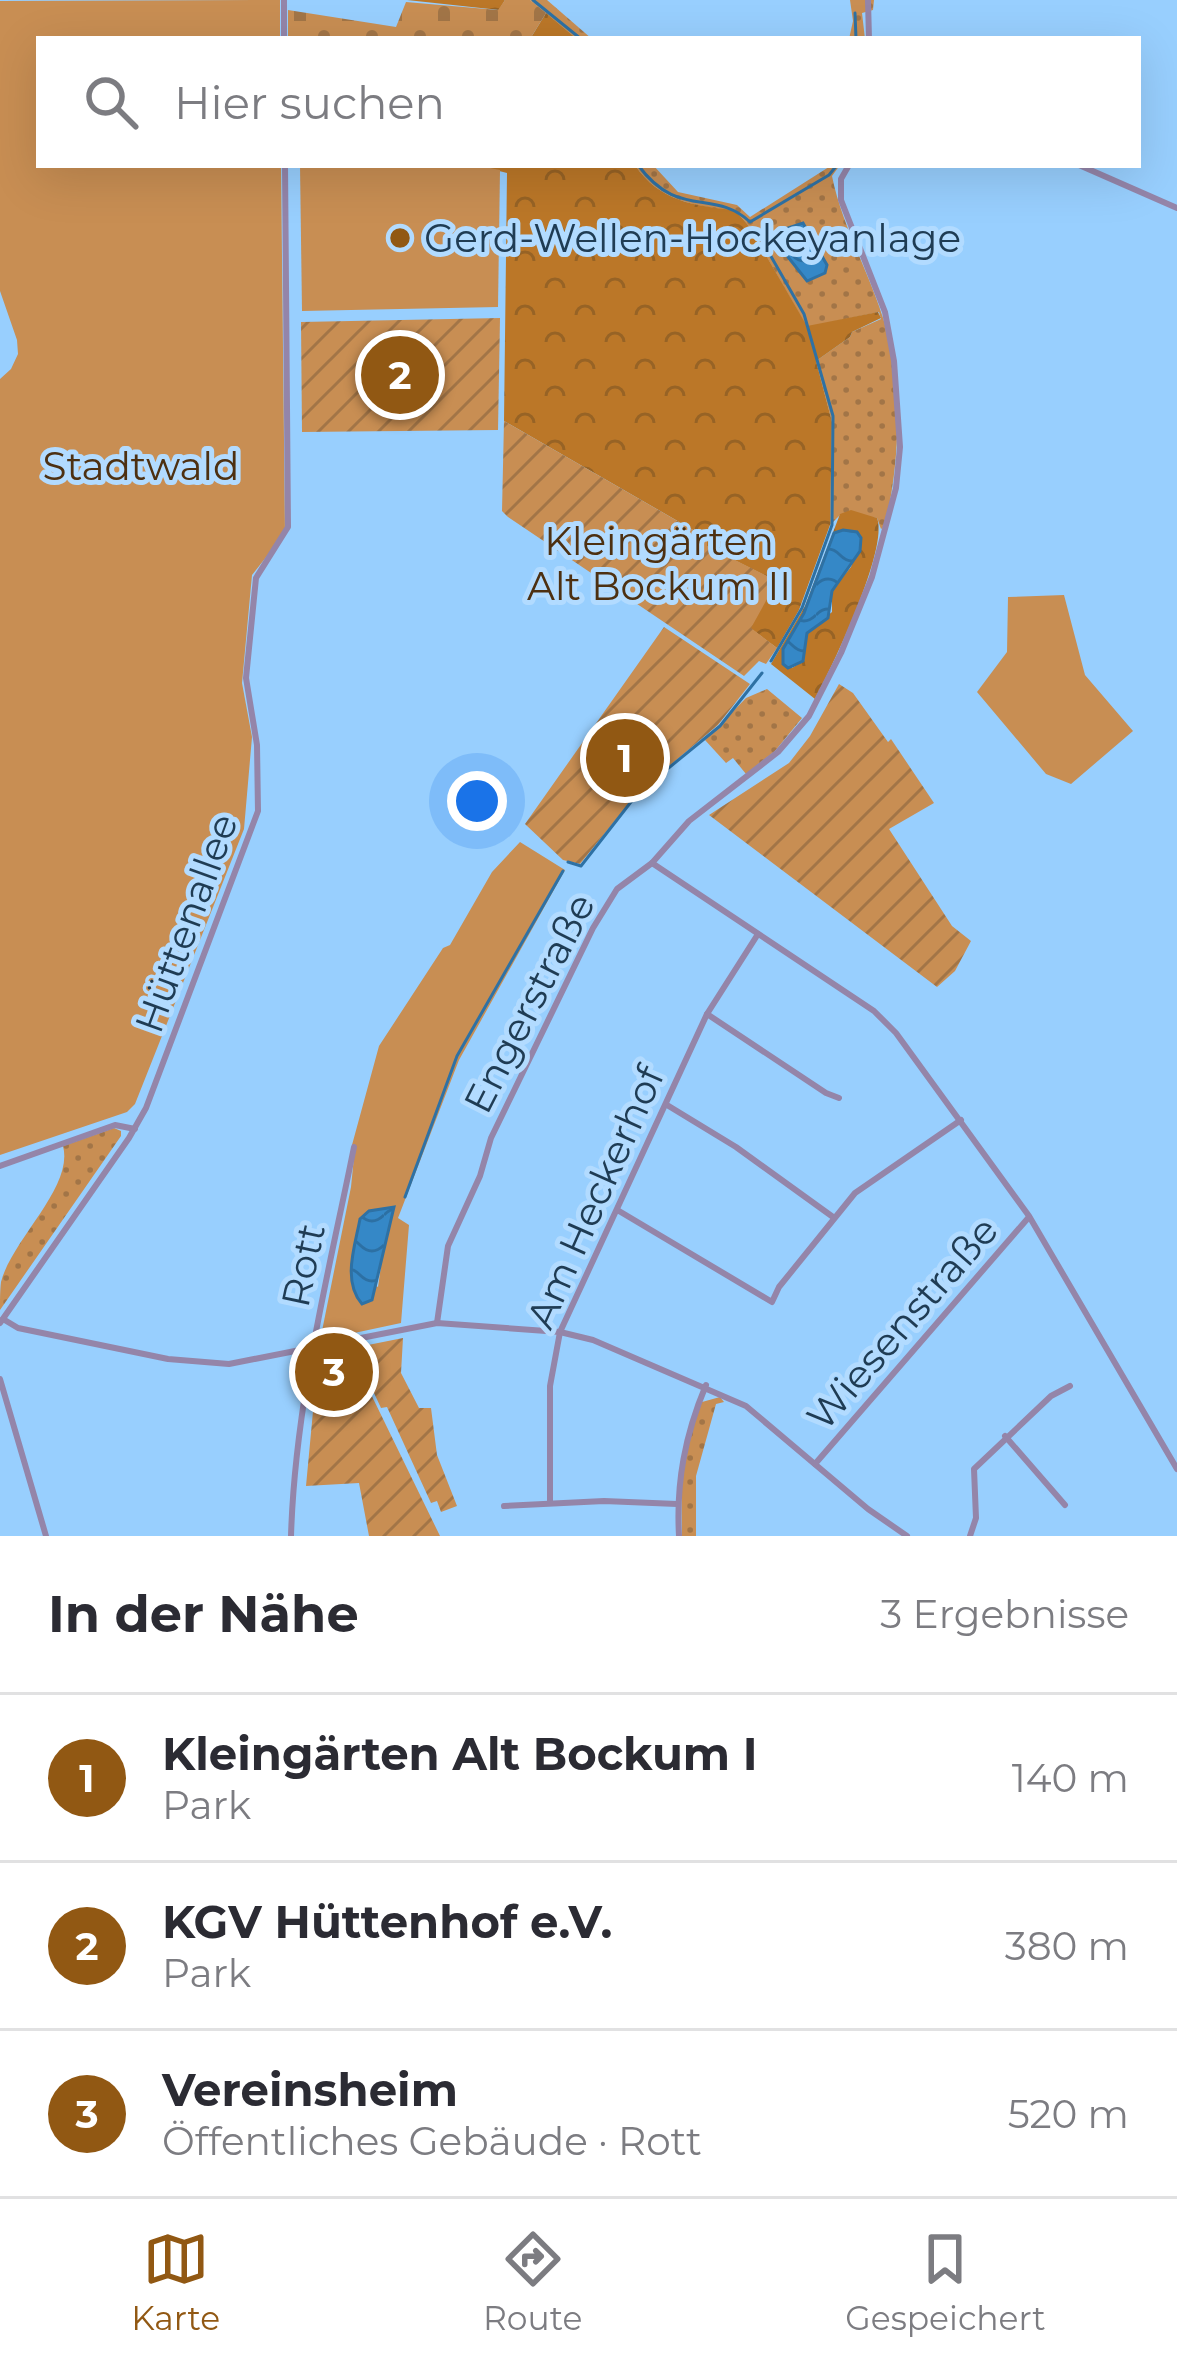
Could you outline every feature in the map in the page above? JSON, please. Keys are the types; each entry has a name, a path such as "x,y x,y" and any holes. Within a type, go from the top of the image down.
{"street":[{"path":"284,0 284,36"},
{"path":"866,3 869,36"},
{"name":"Hüttenallee","path":"1,1321 134,1130 258,812 257,745 246,678 256,578 288,527 285,168"},
{"name":"Engerstraße","path":"437,1323 448,1246 480,1176 491,1138 593,928 617,889 652,863 689,821 778,752 809,716 857,615 889,522 900,447 885,312 841,200 841,179 847,168"},
{"path":"1086,168 1177,208"},
{"path":"652,863 874,1011 896,1033 1029,1216 1177,1469"},
{"name":"Am Heckerhof","path":"550,1502 550,1386 560,1332 620,1211 707,1014 758,934"},
{"path":"707,1014 839,1098"},
{"path":"667,1105 736,1147 834,1218"},
{"path":"620,1211 772,1302 855,1193 961,1120"},
{"path":"0,1166 115,1125 134,1130"},
{"name":"Rott","path":"292,1536 293,1488 313,1347 354,1148"},
{"name":"Wiesenstraße","path":"815,1464 1029,1216"},
{"path":"1,1321 191,1362 229,1364 437,1323 560,1332 593,1340 746,1406 907,1536"},
{"path":"0,1379 43,1535"},
{"path":"679,1536 677,1504 686,1439 706,1385"},
{"path":"970,1536 976,1518 974,1468 1005,1436 1070,1386"},
{"path":"1005,1436 1065,1505"},
{"path":"504,1506 677,1504"}],"green space":[{"name":"Stadtwald","path":"280,0 280,36 36,36 36,168 281,168 285,533 252,575 242,683 252,737 244,829 135,1104 127,1112 0,1155 0,379 18,354 0,291 0,1"},
{"path":"407,0 505,0 499,10"},
{"path":"505,0 530,0 546,13 532,36 288,36 288,10 396,27 406,2 498,10"},
{"path":"530,0 547,0 589,36 573,36"},
{"path":"850,0 874,0 873,10 862,13 865,36 850,36"},
{"path":"546,13 573,36 532,36"},
{"name":"Gerd-Wellen-Hockeyanlage","path":"300,168 500,170 498,307 302,311"},
{"path":"488,168 638,168 666,194 735,210 807,326 878,312 881,318 852,332 816,361 832,422 830,525 799,610 777,648 750,628 776,581 706,546 707,538 504,421 507,173"},
{"path":"638,168 656,168 678,192 737,205 750,217 827,168 838,168 832,176 836,193 879,306 893,360 894,472 881,529 877,518 841,514 830,525 832,422 816,361 852,332 881,319 879,312 807,327 736,211 692,204 666,194"},
{"path":"500,318 498,430 302,432 301,322"},
{"name":"Kleingärten Alt Bockum II","path":"504,421 707,538 707,546 777,581 751,628 777,648 766,664 759,661 744,676 508,517 502,511"},
{"path":"851,510 877,518 878,533 857,608 815,699 771,664 805,606 840,514","holes":["861,538 851,567 832,590 832,612 807,633 803,661 792,668 783,649"]},
{"path":"1064,595 1085,675 1133,731 1071,784 1046,774 977,692 1007,652 1008,597"},
{"path":"664,627 750,684 718,725 638,792 580,864 563,860 525,824"},
{"path":"839,684 853,693 888,742 891,739 934,803 889,829 952,926 971,941 955,971 937,987 709,815 789,763"},
{"path":"767,689 802,718 775,751 746,774 733,758 726,763 705,740 746,698"},
{"path":"520,842 565,870 459,1060 398,1218 409,1225 401,1323 326,1339 321,1336 351,1187 352,1145 379,1046 443,948 450,945 492,872","holes":["360,1219 382,1259 378,1287 351,1272"]},
{"path":"114,1128 121,1136 0,1310 7,1265 60,1178 63,1146"},
{"path":"403,1338 401,1373 419,1408 431,1408 437,1455 457,1506 441,1512 437,1501 431,1503 387,1407 381,1408 353,1348"},
{"path":"348,1347 440,1536 369,1536 359,1483 306,1486 318,1358"},
{"path":"720,1397 724,1402 716,1404 696,1476 696,1536 682,1536 689,1435 702,1402"}],"water":[{"path":"803,223 827,265 825,273 807,281 788,257 779,231"},
{"path":"857,532 860,551 832,591 828,618 807,633 803,661 788,668 783,664 783,649 804,613 834,533"},
{"path":"394,1207 372,1300 362,1304 351,1274 360,1219 369,1211"}],"waterway":[{"path":"533,0 577,36"},
{"path":"855,13 856,36"},
{"path":"641,168 667,192 723,206 750,222 835,168"},
{"path":"757,232 804,314 833,416 832,525 802,608 771,661"},
{"path":"568,862 581,866 638,793 720,726 762,673"},
{"path":"405,1197 457,1056 563,871"}],"place":[{"name":"Gerd-Wellen-Hockeyanlage","path":"400,238"},
{"name":"KGV Hüttenhof e.V.","path":"400,375"},
{"name":"Kleingärten Alt Bockum I","path":"625,758"},
{"name":"Vereinsheim","path":"334,1372"}]}
